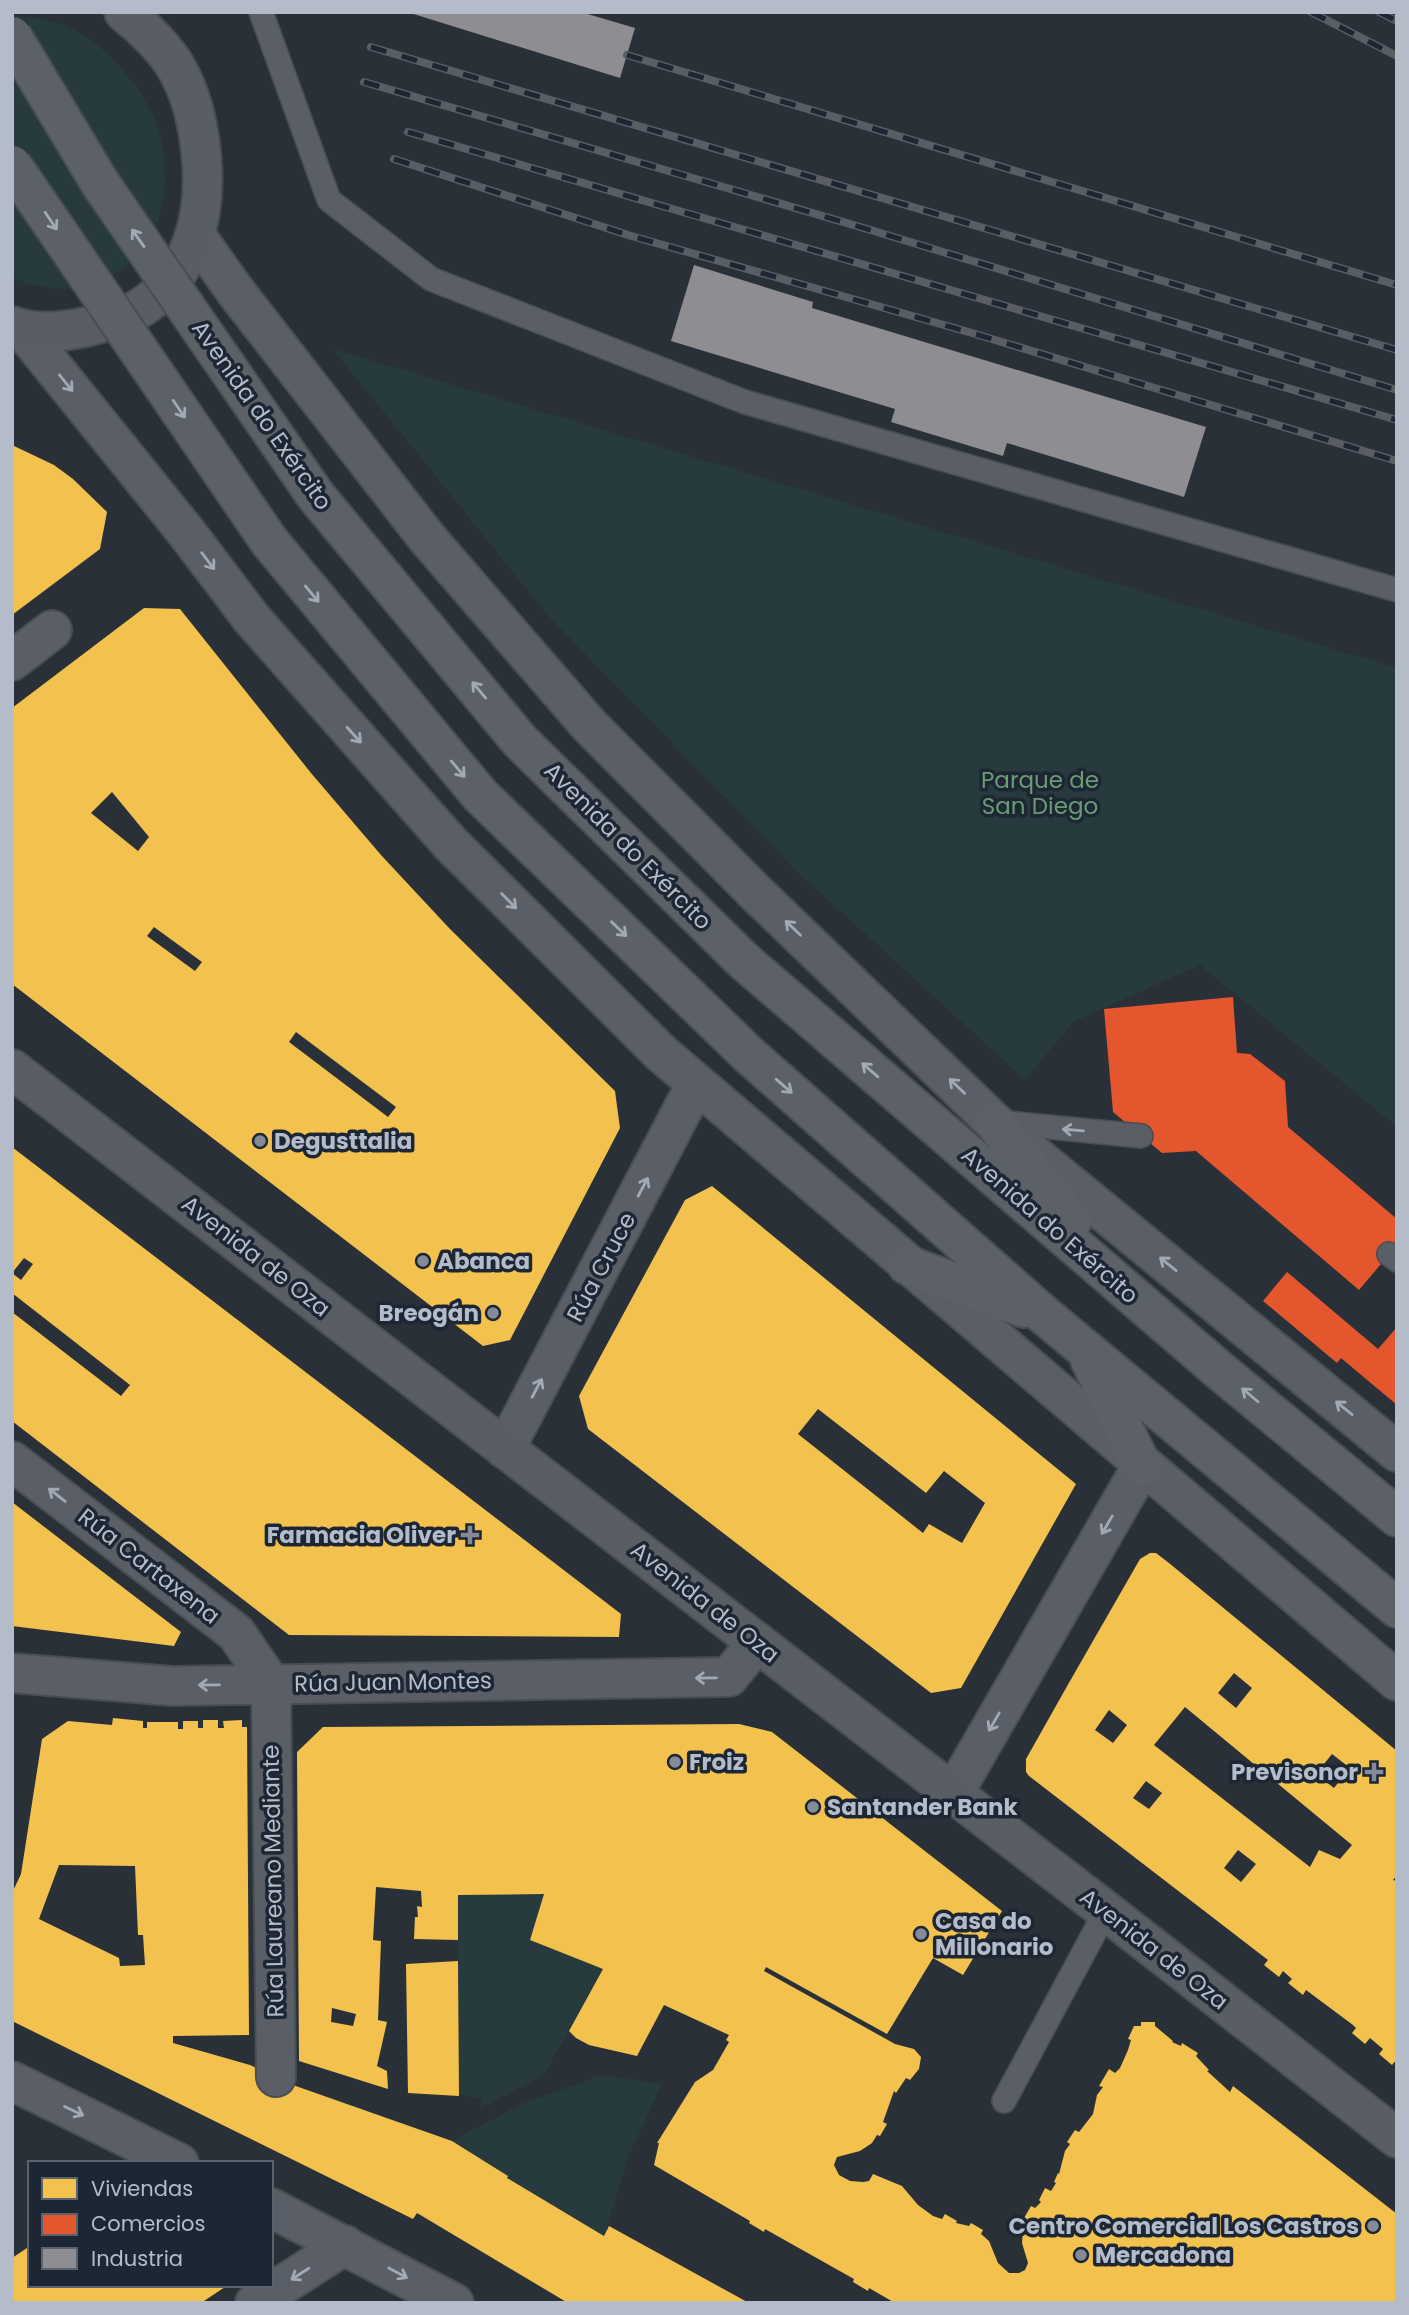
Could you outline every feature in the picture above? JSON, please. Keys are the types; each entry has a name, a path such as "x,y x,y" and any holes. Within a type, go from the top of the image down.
{"main road":[{"name":"Avenida do Exército","path":"12,36 100,183 316,496 520,740 734,951 1125,1289 1397,1517"},
{"path":"12,165 269,541 480,795 749,1055 1044,1315 1397,1608"},
{"path":"994,1122 1125,1289"},
{"path":"907,1265 1044,1315"},
{"path":"1084,1349 1142,1466"}],"street":[{"path":"16,330 77,330 130,314 153,298 173,278 196,236 203,205 203,172 197,119 178,70 143,27 124,12"},
{"name":"Avenida do Exército","path":"196,236 236,292 427,538 589,725 757,894 994,1122 1397,1452"},
{"path":"16,330 186,532 252,619 441,833 661,1053 1397,1681"},
{"path":"12,660 52,630"},
{"name":"Avenida de Oza","path":"12,1069 1397,2137"},
{"name":"Rúa Cruce","path":"505,1449 696,1084"},
{"name":"Rúa Cartaxena","path":"12,1461 236,1633 271,1684"},
{"path":"953,1794 1142,1466"},
{"name":"Rúa Juan Montes","path":"14,1682 172,1686 729,1677 757,1642"},
{"name":"Rúa Laureano Mediante","path":"271,1684 276,2077"},
{"path":"12,2081 174,2161"},
{"path":"273,2209 454,2303"},
{"path":"255,2303 345,2245"}],"lane":[{"path":"261,12 329,200 431,279 745,402 1397,590"},
{"path":"994,1122 1141,1136"},
{"path":"1004,2101 1106,1911"}],"green space":[{"path":"12,16 62,24 97,45 137,87 155,119 160,134 165,177 159,218 151,237 139,254 124,268 93,284 70,288 46,287 12,277"},
{"name":"Parque de San Diego","path":"333,349 1397,668 1397,1127 1200,965 1073,1022 1025,1080 802,876 551,619"},
{"path":"544,1894 530,1940 603,1969 544,2075 480,2109 481,2098 459,2095 458,1895"},
{"path":"601,2075 662,2084 629,2155 604,2236 507,2178 507,2175 452,2141 519,2105"}],"building: Viviendas":[{"path":"12,445 54,465 73,479 107,512 100,549 12,615"},
{"path":"144,608 180,609 311,773 381,855 450,929 615,1091 620,1128 510,1340 483,1346 12,984 12,708","holes":["112,792 149,837 138,851 91,813","154,927 202,962 195,971 147,936","296,1032 396,1107 388,1117 289,1042"]},
{"path":"12,1147 621,1614 619,1637 289,1635 12,1421 12,1312 121,1396 130,1385 12,1293 12,1273","holes":["24,1258 33,1264 21,1280 12,1273"]},
{"path":"712,1186 1076,1484 961,1688 931,1693 588,1429 579,1396 685,1200","holes":["818,1409 926,1493 944,1471 985,1503 962,1543 929,1524 923,1533 798,1434"]},
{"path":"12,1502 181,1632 174,1646 12,1626"},
{"path":"1150,1553 1156,1553 1397,1751 1397,1875 1393,1880 1397,1881 1397,2059 1392,2065 1379,2054 1383,2049 1370,2038 1365,2044 1352,2033 1356,2028 1353,2025 1306,1990 1303,1995 1288,1983 1292,1979 1283,1971 1279,1977 1264,1965 1268,1960 1026,1772 1026,1759 1140,1559","holes":["1234,1673 1252,1688 1236,1708 1218,1693","1185,1707 1352,1845 1340,1859 1319,1850 1310,1867 1154,1745","1109,1710 1127,1725 1113,1743 1095,1730","1332,1754 1350,1768 1334,1788 1316,1774","1146,1781 1162,1793 1149,1809 1133,1798","1238,1850 1256,1864 1241,1882 1224,1868"]},
{"path":"113,1718 143,1721 143,1728 147,1728 147,1722 178,1722 178,1729 183,1729 183,1721 198,1721 198,1728 203,1728 203,1720 218,1720 218,1728 224,1728 223,1721 242,1720 242,1727 247,1727 249,2035 173,2036 173,2043 250,2065 290,2084 452,2141 508,2176 507,2178 604,2236 609,2226 749,2303 568,2303 417,2213 413,2219 12,2021 12,1893 21,1874 42,1739 68,1721 112,1725","holes":["59,1865 135,1866 138,1935 143,1935 145,1965 120,1966 119,1958 39,1919"]},
{"path":"739,1724 772,1732 1002,1911 963,1975 933,1958 887,2034 766,1967 764,1971 895,2044 914,2049 921,2057 919,2069 910,2080 906,2078 896,2093 894,2091 883,2122 887,2124 880,2136 877,2135 872,2143 860,2151 837,2157 834,2165 839,2175 850,2181 863,2182 869,2181 873,2174 902,2186 918,2205 933,2216 942,2219 945,2214 957,2221 956,2223 969,2226 971,2223 983,2230 981,2234 989,2241 998,2263 1009,2273 1019,2273 1025,2270 1028,2263 1022,2243 1027,2220 1024,2218 1031,2206 1035,2208 1041,2202 1039,2200 1045,2188 1051,2191 1056,2183 1054,2182 1065,2151 1070,2144 1067,2142 1075,2130 1079,2132 1093,2114 1097,2095 1103,2087 1099,2086 1109,2069 1115,2073 1120,2068 1134,2026 1141,2026 1141,2022 1155,2022 1155,2026 1172,2042 1181,2046 1182,2043 1198,2053 1196,2056 1209,2070 1207,2071 1230,2092 1233,2086 1397,2214 1397,2303 895,2303 869,2288 868,2291 853,2282 854,2279 765,2229 764,2232 749,2223 750,2221 654,2165 657,2143 695,2082 713,2070 729,2042 726,2040 729,2035 664,2005 637,2056 589,2045 576,2038 569,2031 603,1969 530,1940 544,1894 458,1895 458,1940 414,1939 417,1906 422,1907 421,1891 376,1887 373,1940 381,1941 378,2020 387,2022 377,2066 387,2071 388,2089 299,2061 297,1752 323,1727","holes":["332,2008 356,2014 353,2026 331,2022"]},
{"path":"458,1961 459,2096 408,2093 406,1964"},
{"path":"28,2247 28,2287 225,2287 201,2303 12,2303 12,2258"}],"building: Comercios":[{"path":"1233,997 1237,1053 1250,1054 1285,1081 1288,1127 1397,1219 1397,1245 1359,1290 1196,1151 1162,1153 1113,1112 1104,1009"},
{"path":"1287,1272 1378,1349 1397,1327 1397,1405 1341,1358 1337,1363 1263,1301"}],"building: Industria":[{"path":"407,12 581,12 635,28 620,78"},
{"path":"694,265 813,302 812,308 1206,427 1184,497 1007,443 1003,456 891,422 895,409 671,341"}],"railway":[{"path":"1311,12 1397,56"},
{"path":"1379,12 1397,21"},
{"path":"371,47 1397,350"},
{"path":"627,55 1397,285"},
{"path":"364,82 874,231 1397,390"},
{"path":"408,132 1397,420"},
{"path":"394,159 628,235 972,333 1397,461"}],"place":[{"name":"Degusttalia","path":"260,1141"},
{"name":"Abanca","path":"423,1261"},
{"name":"Breogán","path":"493,1313"},
{"name":"Farmacia Oliver","path":"470,1535"},
{"name":"Froiz","path":"675,1762"},
{"name":"Previsonor","path":"1374,1772"},
{"name":"Santander Bank","path":"813,1807"},
{"name":"Casa do Millonario","path":"921,1934"},
{"name":"Centro Comercial Los Castros","path":"1373,2226"},
{"name":"Mercadona","path":"1081,2255"}]}
